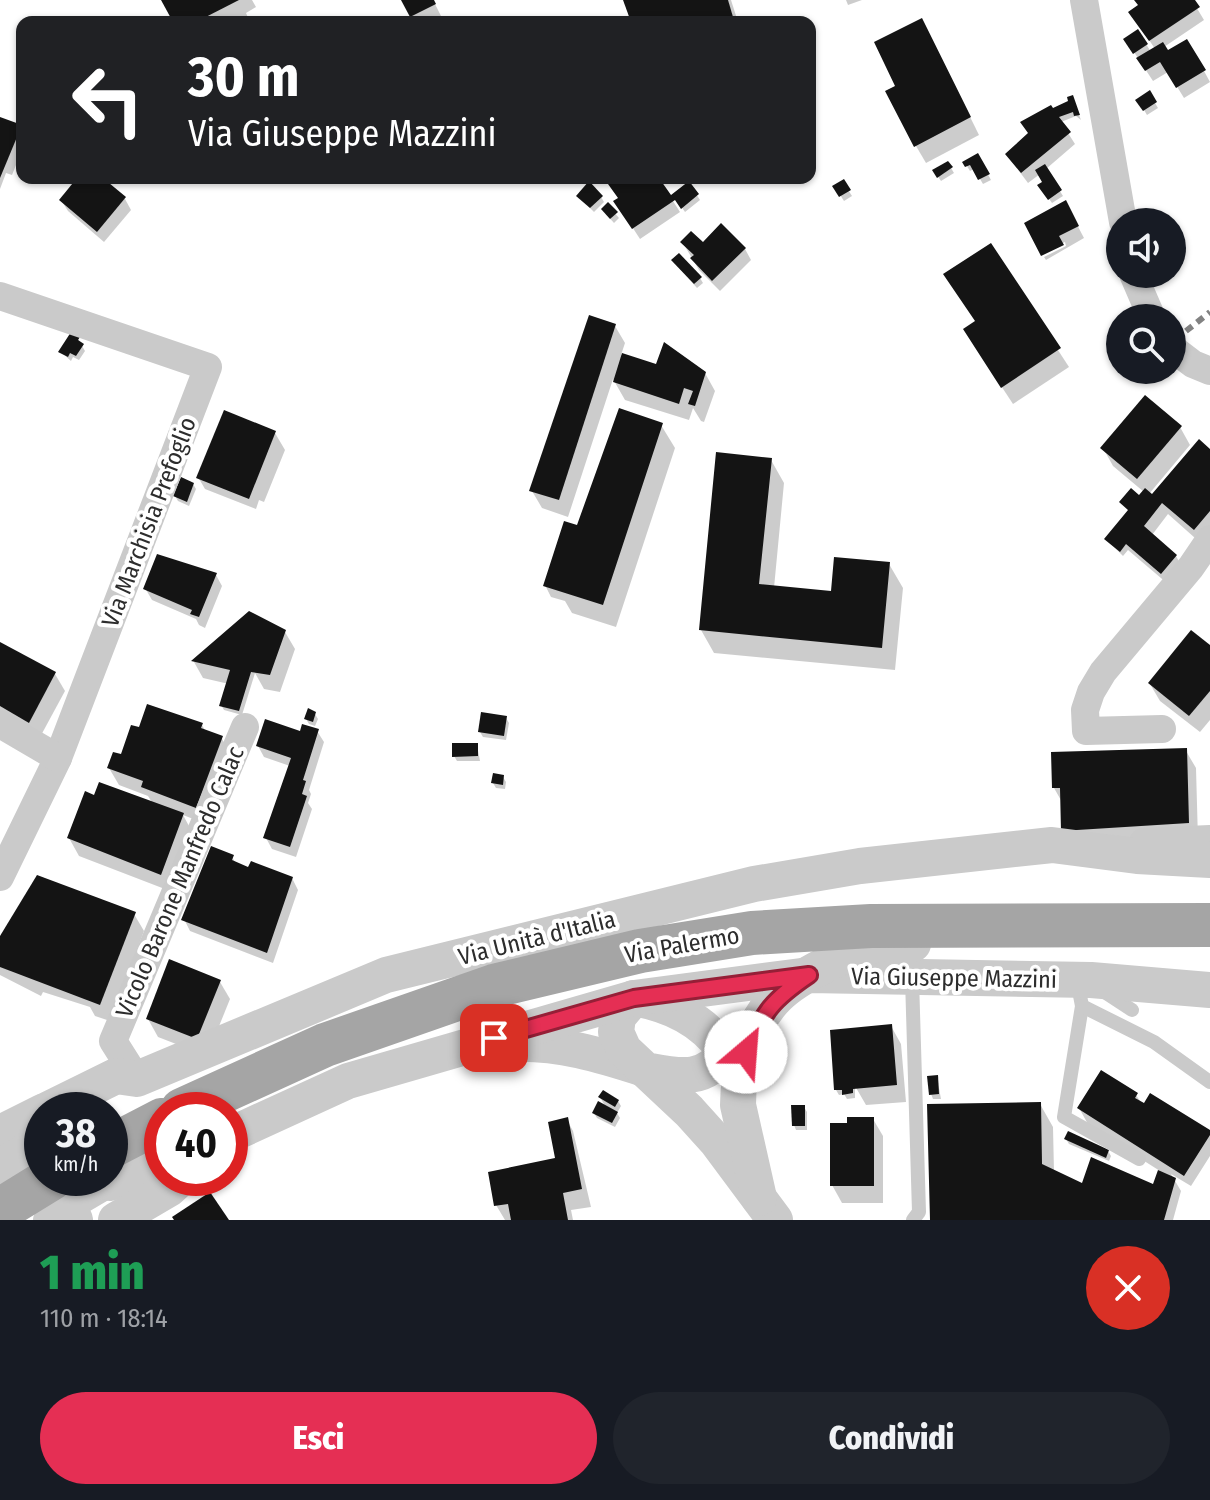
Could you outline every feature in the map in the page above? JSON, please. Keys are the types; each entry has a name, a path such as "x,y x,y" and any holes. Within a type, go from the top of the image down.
{"main road":[{"name":"Via Palermo","path":"222,1092 325,1045 480,991 640,951 752,933 871,926 1193,925"},
{"path":"128,1152 144,1137"}],"street":[{"path":"1084,0 1121,208"},
{"name":"Via Marchisia Prefoglio","path":"0,296 208,367 58,758 0,877"},
{"path":"1186,359 1210,371"},
{"path":"1162,729 1086,731 1085,710 1103,672 1191,567 1210,539"},
{"path":"0,724 58,758"},
{"name":"Vicolo Barone Manfredo Calac","path":"137,1079 113,1041 245,727"},
{"path":"1052,845 1210,839"},
{"name":"Via Unità d'Italia","path":"103,1092 116,1076 137,1079 386,975 754,884 860,866 1052,845 1137,856 1210,860"},
{"path":"645,1070 671,1075 698,1074 717,1064 745,1027 777,996 847,954 878,944 1069,940 1193,925"},
{"name":"Via Giuseppe Mazzini","path":"248,1128 348,1081 634,998 809,975 912,977 1083,989 1210,990"},
{"path":"738,1089 746,1052 757,1026 777,996"},
{"path":"634,998 663,1004 693,1019 716,1039 738,1089 742,1128 767,1209 717,1142 624,1050 616,1032 618,1017 634,998"},
{"name":"Via Giuseppe Mazzini","path":"467,1046 531,1043 565,1047 645,1070"},
{"name":"Via Unità d'Italia","path":"0,1133 24,1146"},
{"path":"116,1196 122,1217 154,1196"}],"lane":[{"path":"912,977 919,1212 913,1220"},
{"path":"1083,989 1106,994 1132,1010"},
{"path":"1083,989 1210,1082"},
{"path":"1083,989 1074,1069 1064,1117 1139,1159"}],"building":[{"path":"161,0 239,0 208,16 170,16"},
{"path":"401,0 434,0 436,4 409,16"},
{"path":"623,0 728,0 733,16 629,16"},
{"path":"1134,0 1195,0 1200,7 1149,41 1128,12 1138,5"},
{"path":"922,18 971,117 914,147 885,91 895,86 874,42"},
{"path":"1138,29 1148,44 1133,54 1123,39"},
{"path":"1187,39 1206,70 1176,88 1160,62 1145,71 1136,58 1163,42 1168,50"},
{"path":"1150,90 1157,102 1143,111 1135,100"},
{"path":"1073,95 1080,115 1074,116 1073,112 1059,117 1071,132 1021,173 1005,154 1028,133 1020,122 1051,105 1053,108 1068,101 1067,97"},
{"path":"0,117 16,123 16,139 0,178"},
{"path":"978,153 990,174 978,180 970,165 965,167 962,162"},
{"path":"948,161 953,167 937,178 932,170"},
{"path":"1045,164 1062,190 1048,200 1037,185 1042,182 1035,170"},
{"path":"844,179 851,190 839,197 832,186"},
{"path":"72,184 110,184 126,197 97,232 59,200"},
{"path":"586,184 592,184 603,196 590,208 576,196"},
{"path":"608,184 663,184 671,195 685,184 691,184 699,194 681,209 675,200 632,229 613,201 618,198"},
{"path":"1066,200 1079,226 1059,236 1064,245 1041,256 1024,223"},
{"path":"608,202 618,212 610,219 601,209"},
{"path":"721,223 746,248 712,281 690,258 694,255 680,242 691,231 703,242"},
{"path":"991,243 1061,348 1001,388 963,329 975,321 943,274"},
{"path":"679,253 702,277 694,284 671,260"},
{"path":"589,315 616,324 559,500 529,491"},
{"path":"71,332 80,337 78,340 84,344 76,356 70,353 68,357 58,352"},
{"path":"664,342 706,372 695,406 688,404 693,391 684,388 679,404 613,382 622,353 656,364"},
{"path":"1145,395 1182,426 1137,479 1100,448"},
{"path":"619,408 663,423 603,605 543,586 564,521 577,525"},
{"path":"224,410 276,431 249,499 196,478"},
{"path":"1199,439 1210,449 1210,511 1194,530 1162,503 1144,526 1177,555 1161,574 1126,544 1120,552 1104,539 1128,510 1119,502 1131,488 1139,495 1145,488 1152,494"},
{"path":"716,452 772,458 759,584 831,591 834,557 890,562 882,648 699,630"},
{"path":"181,477 194,483 187,502 173,496"},
{"path":"157,554 217,573 199,617 190,614 192,610 143,589"},
{"path":"249,611 286,630 270,675 251,672 239,711 219,706 230,670 191,661"},
{"path":"1191,630 1210,645 1210,691 1189,716 1148,683"},
{"path":"0,642 56,672 29,723 0,706"},
{"path":"147,704 203,723 201,728 223,736 196,808 141,787 143,781 107,768 113,752 121,754 131,725 139,727"},
{"path":"308,708 316,712 313,722 304,719"},
{"path":"481,712 507,716 504,736 478,732"},
{"path":"265,719 300,731 302,724 319,729 303,780 306,781 302,794 307,796 290,847 263,838 291,758 256,746"},
{"path":"452,743 478,743 478,756 452,757"},
{"path":"1187,748 1189,823 1061,831 1060,788 1052,788 1051,752"},
{"path":"493,773 504,775 503,785 491,783"},
{"path":"99,782 184,813 161,875 67,838 85,791 94,795"},
{"path":"211,846 234,855 232,860 248,867 251,861 293,877 267,953 181,920"},
{"path":"37,875 136,912 100,1005 0,967 0,936"},
{"path":"169,959 221,980 197,1039 146,1019"},
{"path":"892,1024 897,1085 853,1089 853,1093 842,1095 842,1090 834,1090 830,1030"},
{"path":"1101,1070 1138,1093 1135,1098 1144,1103 1150,1093 1210,1130 1210,1135 1184,1176 1077,1108"},
{"path":"938,1075 939,1094 929,1095 927,1076"},
{"path":"603,1090 619,1100 615,1107 598,1097"},
{"path":"598,1101 618,1112 612,1123 592,1113"},
{"path":"1041,1102 1042,1164 1082,1183 1091,1157 1153,1184 1158,1170 1176,1178 1164,1220 930,1220 927,1104"},
{"path":"791,1105 805,1105 805,1126 792,1126"},
{"path":"568,1117 582,1189 563,1193 568,1220 511,1220 508,1204 494,1206 488,1172 555,1158 548,1122"},
{"path":"847,1117 874,1117 874,1186 830,1186 830,1123 847,1123"},
{"path":"1068,1131 1109,1150 1106,1158 1064,1139"},
{"path":"204,1196 213,1196 229,1220 174,1220 172,1217"}],"railway":[{"path":"1186,331 1210,312"}],"route":[{"path":"494,1038 634,998 809,975 777,996 757,1026 746,1052"}]}
